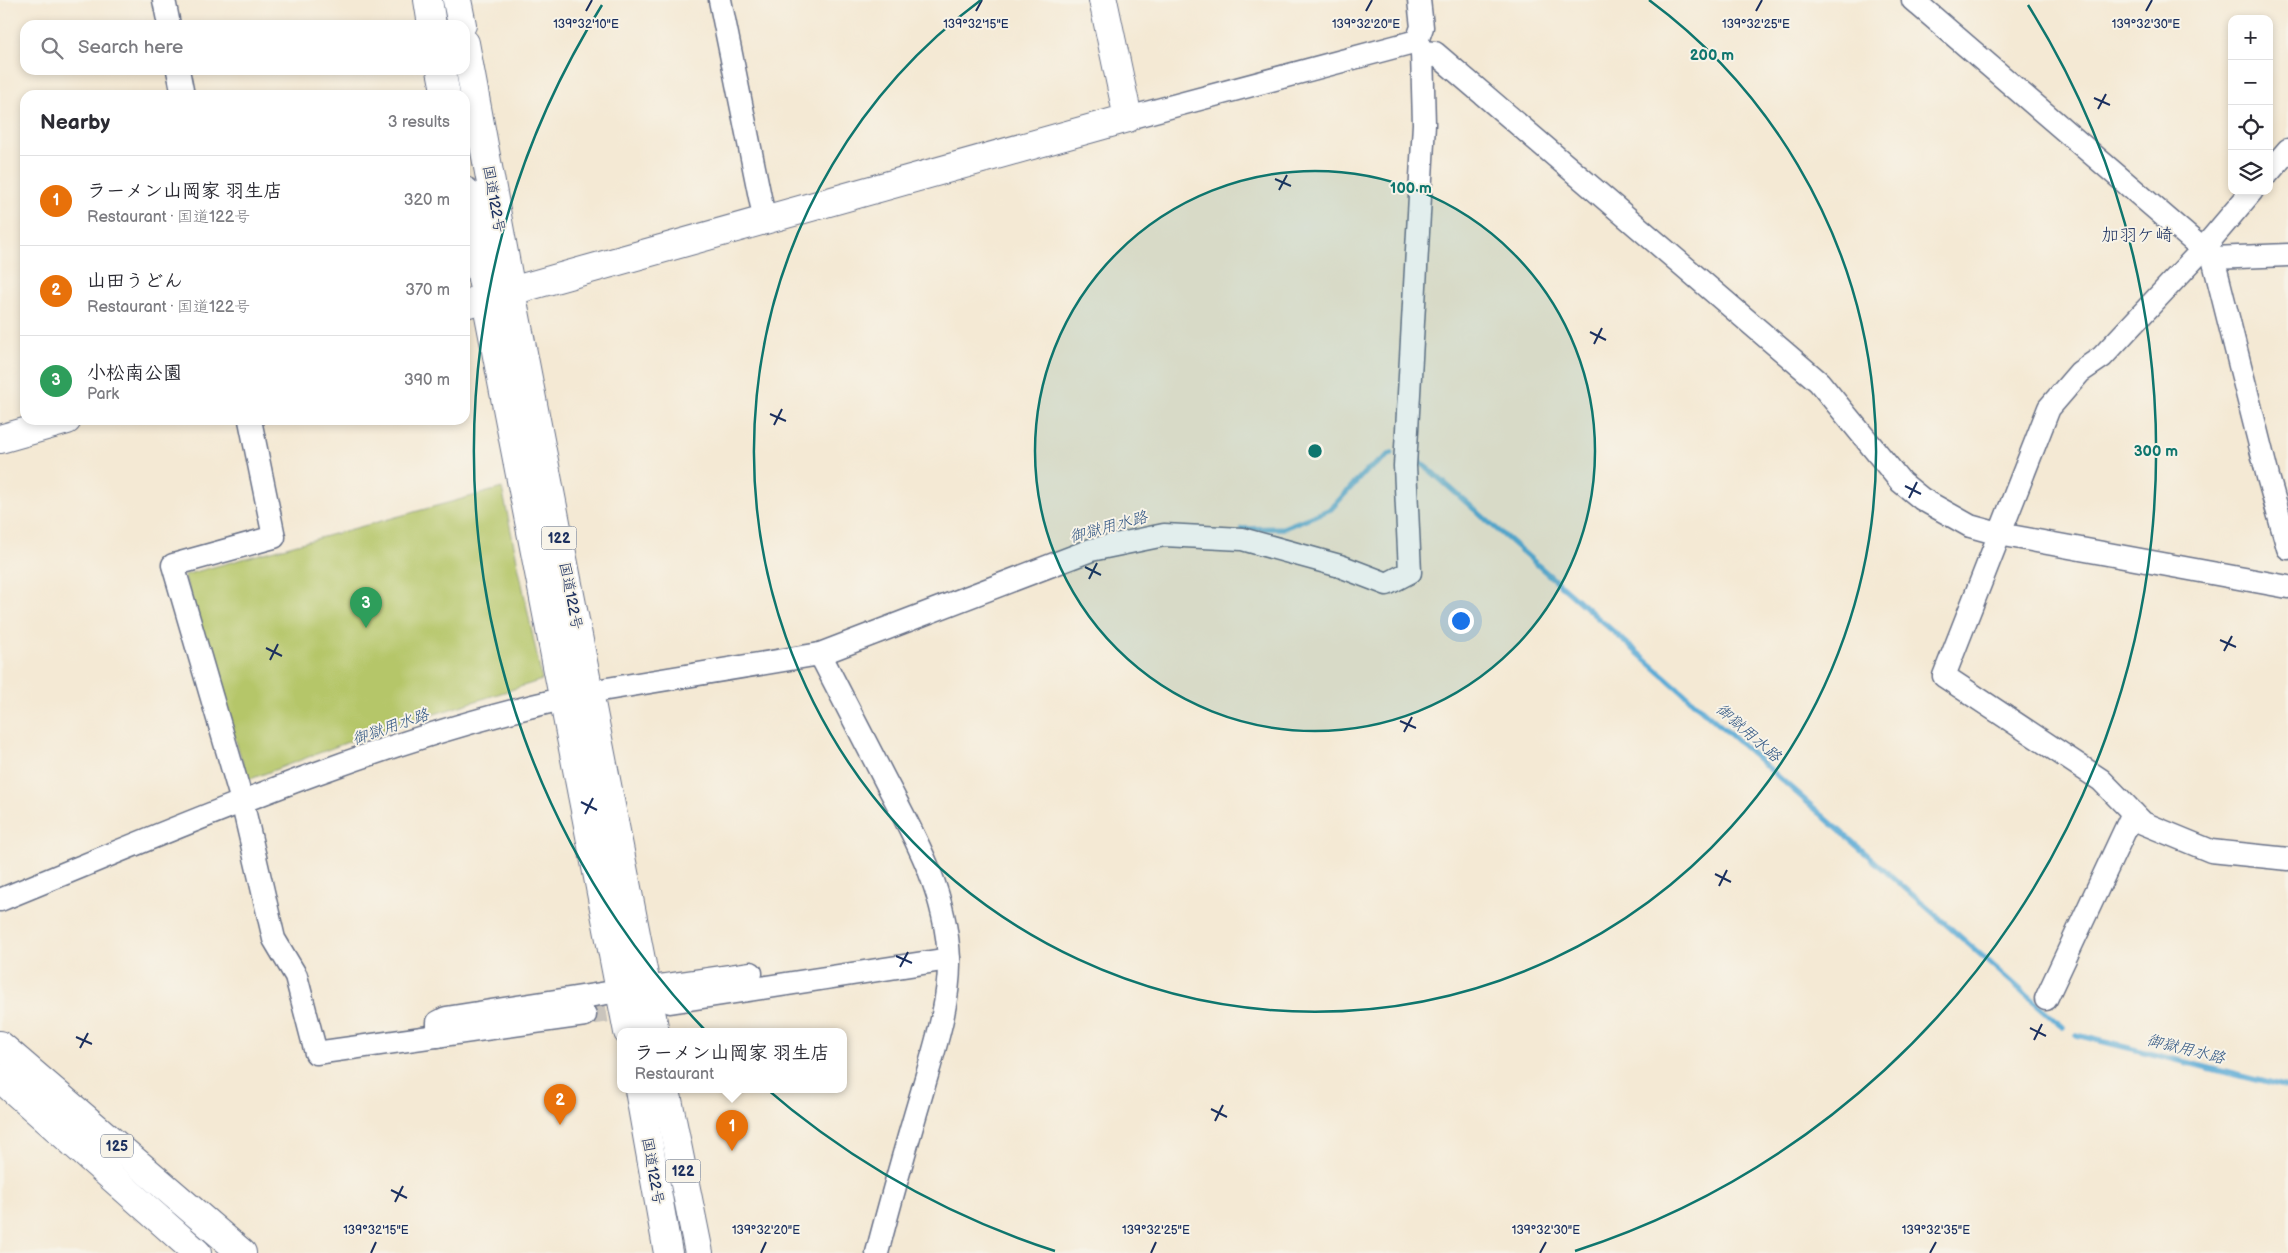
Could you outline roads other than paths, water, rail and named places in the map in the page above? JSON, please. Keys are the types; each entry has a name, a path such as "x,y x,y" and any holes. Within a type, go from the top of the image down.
{"main road":[{"path":"428,0 431,20"},
{"path":"457,0 461,20"},
{"path":"487,298 765,222 1128,118 1103,0"},
{"path":"442,75 445,90"},
{"name":"国道122号","path":"468,75 469,90"},
{"name":"国道122号","path":"470,100 487,298 589,692 633,990 628,1028"},
{"name":"国道122号","path":"470,215 562,699 633,990 653,1028"},
{"path":"0,439 49,425"},
{"name":"125","path":"0,1045 242,1253"},
{"name":"125","path":"0,1078 197,1253"},
{"name":"国道122号","path":"640,1093 668,1253"},
{"name":"国道122号","path":"667,1093 699,1253"}],"street":[{"path":"164,0 168,20"},
{"path":"720,0 765,222"},
{"path":"589,692 820,654 1091,550 1164,535 1242,539 1340,566 1387,584 1410,572 1405,466 1424,124 1419,47 1422,27 1419,0"},
{"path":"1913,0 2207,254 2288,548"},
{"path":"1128,118 1419,47 1435,53 1819,382 1901,482 1922,499 1970,526 1999,534 2288,588"},
{"path":"179,75 182,90"},
{"path":"2273,167 2288,150"},
{"path":"2249,195 2207,254 2102,356 2080,372 2048,408 1944,676 2101,780 2143,823 2211,851 2288,859"},
{"path":"2207,254 2288,255"},
{"path":"251,425 274,536 173,565 242,801 274,939 296,976 316,1053 585,1015"},
{"path":"820,654 930,869 941,906 949,960 944,1004 930,1062 876,1253"},
{"path":"0,900 242,801 362,757 478,720 562,699"},
{"path":"2046,999 2133,813"},
{"path":"670,1002 811,979 949,960"},
{"path":"438,1036 438,1022 446,1018 804,965 809,968 811,979"}],"waterway":[{"name":"御獄用水路","path":"1242,529 1283,528 1331,509 1366,471 1392,453"},
{"name":"御獄用水路","path":"1416,458 2063,1027"},
{"name":"御獄用水路","path":"2077,1035 2288,1088"}],"tunnel":[{"path":"585,1015 641,1006"}],"place":[{"name":"小松南公園","path":"366,628"},
{"name":"山田うどん","path":"560,1125"},
{"name":"ラーメン山岡家 羽生店","path":"732,1151"}],"district":[{"name":"加羽ケ崎","path":"2137,235"}]}
